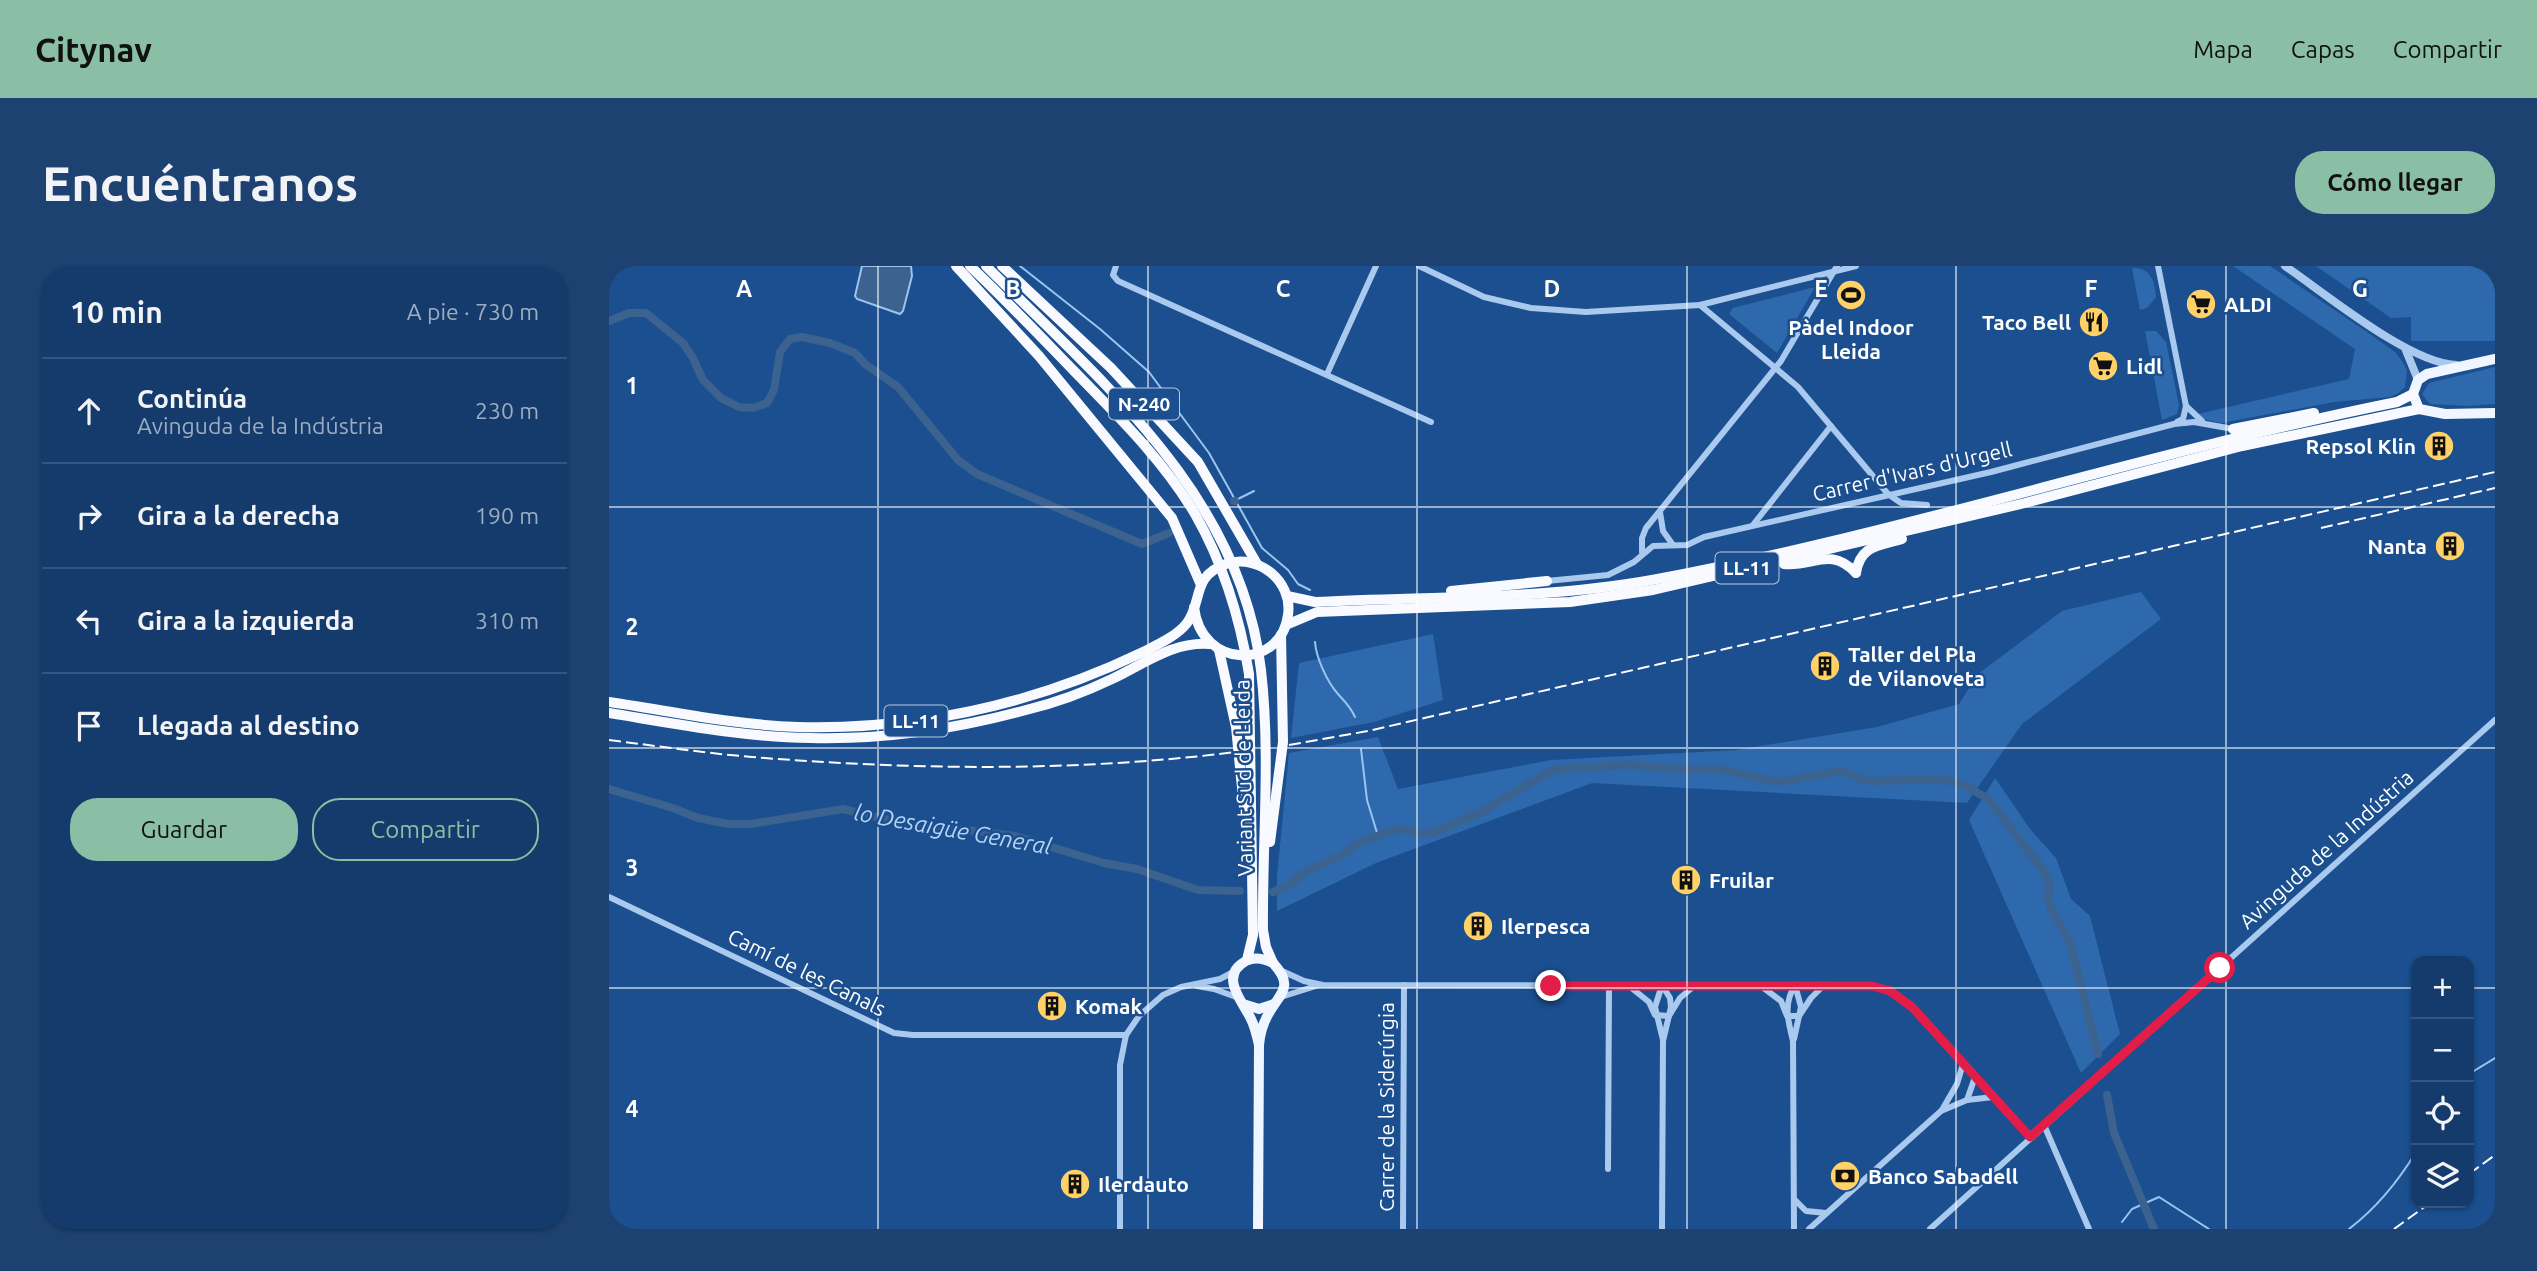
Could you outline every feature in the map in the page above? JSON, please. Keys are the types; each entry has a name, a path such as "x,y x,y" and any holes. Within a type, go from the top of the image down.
{"highway":[{"name":"N-240","path":"956,266 1038,355 1172,518 1201,585"},
{"name":"Variant Sud de Lleida","path":"970,266 1114,411 1149,452 1194,512 1216,555 1244,642 1249,674 1258,886 1264,940 1276,966"},
{"name":"Variant Sud de Lleida","path":"986,266 1111,390 1157,443 1197,494 1228,549 1256,638 1266,732 1258,886 1252,944 1247,960"},
{"name":"N-240","path":"1002,266 1111,368 1198,462 1257,564"},
{"name":"LL-11","path":"1287,596 1315,602 1565,592 1652,580 1947,513 2237,438 2397,402 2413,394"},
{"path":"2232,429 2328,411 2380,406"},
{"name":"LL-11","path":"609,713 727,732 777,737 856,738 972,724 1030,710 1088,690 1175,647 1195,643 1215,647 1236,656 1253,654 1269,647 1284,630 1317,612 1509,605 1653,590 2025,503 2242,446 2419,409"},
{"path":"1771,563 1793,565 1832,559 1845,562 1856,573 1860,556 1868,549 1907,538 1919,528"},
{"path":"1201,585 1215,570 1225,565 1235,562 1257,564 1276,577 1287,596 1288,615 1284,630"},
{"path":"1378,598 1547,581"},
{"name":"LL-11","path":"609,702 796,726 897,724 949,716 1025,698 1082,678 1144,651 1179,631 1188,621 1201,585"},
{"path":"1194,607 1201,633 1215,647"},
{"name":"N-240","path":"1258,886 1283,742 1284,630"},
{"name":"N-240","path":"1215,647 1236,727 1258,886"}],"main road":[{"path":"2419,409 2413,394 2418,380 2438,370 2495,359"},
{"name":"LL-11","path":"2419,409 2445,414 2495,413"},
{"path":"1258,1229 1259,1045 1263,1025 1277,1001 1283,981 1276,966 1261,959 1247,960 1237,971 1233,986 1253,1023 1259,1045"},
{"path":"1239,1000 1259,1009 1277,1001"}],"street":[{"path":"1116,266 1113,275 1118,281 1431,422"},
{"path":"1327,374 1376,266"},
{"path":"1419,266 1484,297 1531,307 1586,312 1700,305 1835,269 1856,266"},
{"path":"2158,266 2186,406 2182,419 2174,424"},
{"path":"2285,266 2405,348 2437,363 2462,365"},
{"path":"1642,552 1643,533 1777,367 1835,269"},
{"path":"1700,305 1798,387 1888,494 1901,503 1927,505"},
{"path":"2405,348 2418,380"},
{"path":"2186,406 2206,424"},
{"name":"Carrer d'Ivars d'Urgell","path":"1547,581 1608,575 1634,562 1642,552 1653,546 1687,545 1704,537 1991,471 2174,424 2193,422 2232,429"},
{"path":"1753,525 1831,426"},
{"path":"1660,512 1663,531 1673,545"},
{"name":"Avinguda de la Indústria","path":"1930,1229 2495,720"},
{"name":"Camí de les Canals","path":"609,897 894,1033 1126,1035"},
{"path":"1276,966 1304,981 1323,985"},
{"path":"1120,1229 1120,1065 1126,1035 1152,1003 1174,989 1220,979 1237,971"},
{"path":"1188,985 1214,989 1239,1000"},
{"path":"1277,1001 1305,988 1323,985 1872,986 1890,991 1912,1007 2030,1137"},
{"name":"Carrer de la Siderúrgia","path":"1403,1229 1404,985"},
{"path":"1655,1015 1656,1000 1663,985"},
{"path":"1661,1229 1663,1041 1671,1002 1663,985"},
{"path":"1759,985 1781,1001 1793,1041 1794,1229"},
{"path":"1787,1016 1788,999 1795,985"},
{"path":"1793,1041 1801,1002 1795,985"},
{"path":"1800,1016 1811,998 1824,985"},
{"path":"1608,1169 1609,986"},
{"path":"1629,986 1649,1002 1663,1041"},
{"path":"1669,1016 1681,998 1694,986"},
{"path":"1655,1015 1669,1016"},
{"path":"1787,1016 1800,1016"},
{"path":"1808,1229 1941,1111 1957,1084 1963,1064"},
{"path":"1957,1084 1975,1077"},
{"path":"1967,1100 1975,1077"},
{"path":"1941,1111 1967,1100 1993,1097"},
{"path":"2044,1125 2089,1229"},
{"path":"1793,1198 1806,1211 1826,1213"}],"shaded area":[{"path":"862,266 911,266 912,276 900,314 857,299 855,296"},
{"path":"2233,266 2270,266 2367,332 2395,352 2402,361 2407,370 2405,387 2389,397 2334,402 2221,423 2206,420 2198,414 2349,379 2355,349"},
{"path":"2316,266 2495,266 2495,341 2411,341 2411,317 2391,318"},
{"path":"2132,268 2143,270 2150,276 2155,291 2156,297 2147,308 2140,310"},
{"path":"1815,287 1777,353 1729,314 1733,308"},
{"path":"2145,331 2156,331 2166,342 2179,405 2177,414 2162,420"},
{"path":"2495,367 2495,404 2430,404 2422,394 2429,383"},
{"path":"2141,592 2161,619 2022,724 1967,803 1592,783 1376,863 1277,911 1277,876 1289,753 1378,737 1398,789 1551,760 1736,750 1877,727 1959,704 1978,674 2062,611"},
{"path":"1433,634 1443,700 1374,722 1291,738 1299,663"},
{"path":"1995,778 2030,829 2056,858 2071,899 2090,916 2120,1034 2081,1073 1969,820"}],"waterway":[{"path":"1020,266 1100,329 1149,372 1209,453 1262,548 1288,570 1298,584 1310,590"},
{"path":"609,321 629,313 646,313 683,343 703,380 721,398 739,407 753,408 767,403 774,390 780,352 790,339 802,337 830,343 855,353 865,364 898,387 958,460 977,474 1142,544 1169,533"},
{"path":"1236,500 1254,491"},
{"path":"1315,642 1326,676 1355,717"},
{"path":"1361,749 1367,800 1378,836"},
{"path":"1273,892 1287,886 1307,871 1340,856 1360,842 1394,830 1406,829 1417,833 1441,830 1485,810 1549,772 1561,769 1627,765 1719,769 1778,782 1841,771 1864,780 1941,779 1966,786 1988,799 2043,870 2050,885 2048,897 2051,909 2070,942 2098,1054"},
{"name":"lo Desaigüe General","path":"609,789 698,818 728,824 751,824 843,809 892,821 1015,836 1104,863 1137,869 1198,890 1240,891"},
{"path":"2474,1071 2495,1058"},
{"path":"2107,1095 2114,1133 2154,1229"},
{"path":"2349,1229 2386,1194 2411,1160"},
{"path":"2122,1222 2132,1209 2159,1197 2209,1229"}],"railway":[{"path":"1289,745 1368,731 2495,472"},
{"path":"2321,528 2495,488"},
{"path":"609,740 752,757 873,765 1055,766 1236,752"},
{"path":"2474,1170 2495,1155"},
{"path":"2394,1229 2423,1208"}],"place":[{"name":"Pàdel Indoor Lleida","path":"1851,295"},
{"name":"ALDI","path":"2201,304"},
{"name":"Taco Bell","path":"2094,322"},
{"name":"Lidl","path":"2103,366"},
{"name":"Repsol Klin","path":"2439,446"},
{"name":"Nanta","path":"2450,546"},
{"name":"Taller del Pla de Vilanoveta","path":"1825,666"},
{"name":"Fruilar","path":"1686,880"},
{"name":"Ilerpesca","path":"1478,926"},
{"name":"Komak","path":"1052,1006"},
{"name":"Banco Sabadell","path":"1845,1176"},
{"name":"Ilerdauto","path":"1075,1184"}],"route":[{"path":"1551,986 1872,986 1890,991 1912,1007 2030,1137 2220,968"}]}
